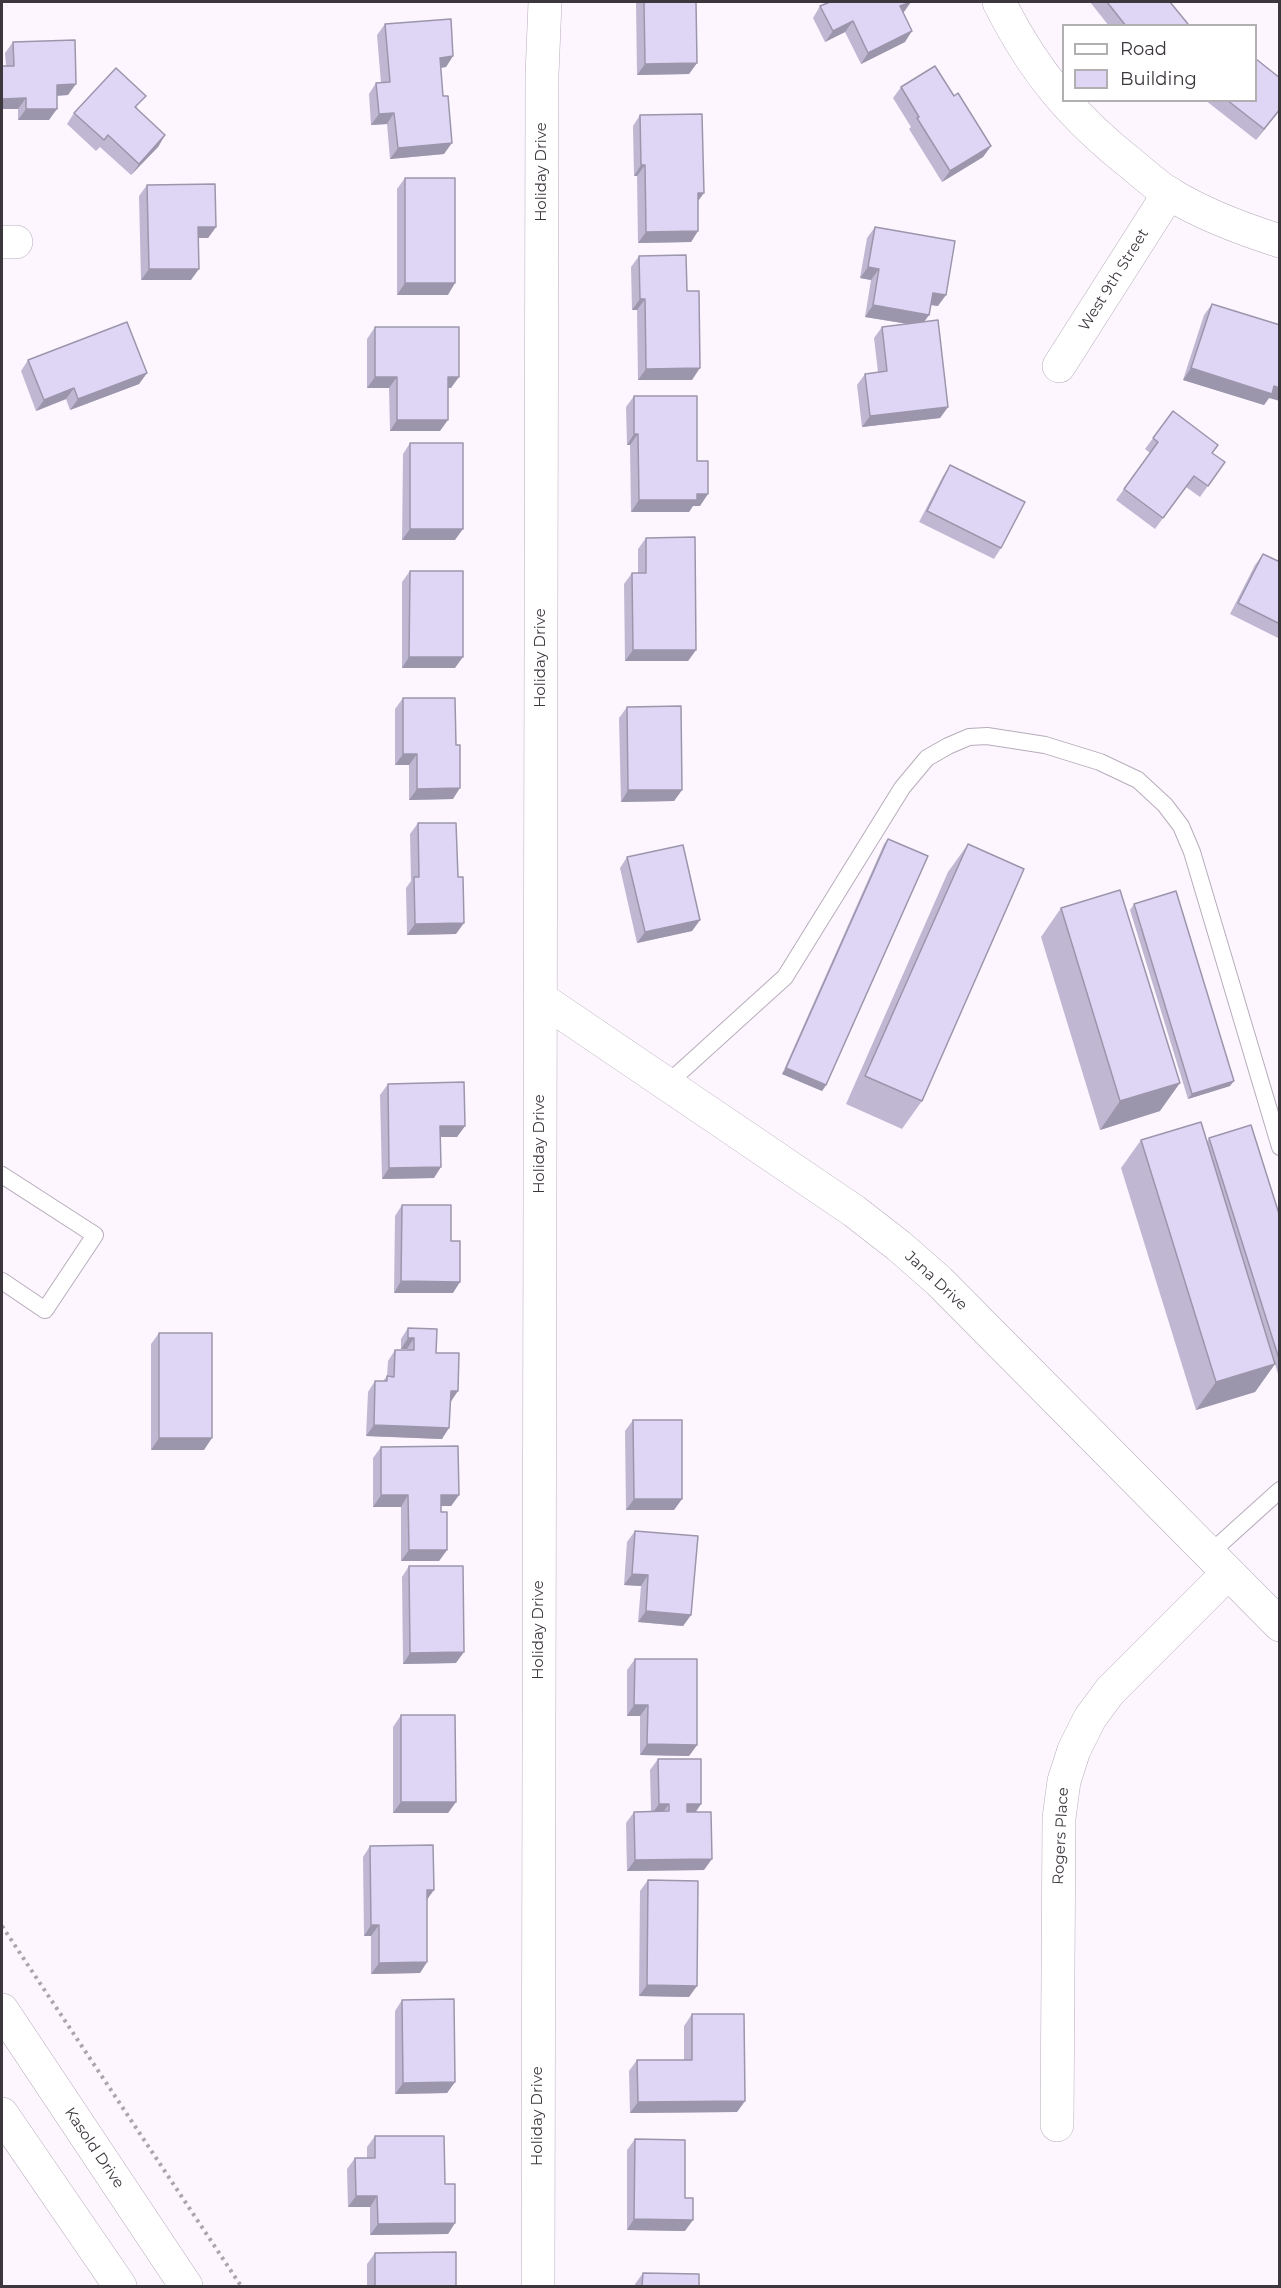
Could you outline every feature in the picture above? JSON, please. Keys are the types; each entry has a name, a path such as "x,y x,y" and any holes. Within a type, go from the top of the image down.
{"street":[{"name":"Holiday Drive","path":"538,2286 542,65 545,2"},
{"path":"999,2 1029,57 1062,101"},
{"path":"1063,102 1117,153 1169,194 1205,213 1280,242"},
{"name":"West 9th Street","path":"1059,366 1169,194"},
{"name":"Jana Drive","path":"540,998 854,1210 899,1246 939,1281 1280,1625"},
{"name":"Rogers Place","path":"1057,2125 1059,1818 1064,1781 1074,1750 1090,1718 1218,1563"},
{"name":"Kasold Drive","path":"2,2010 186,2286"},
{"path":"2,2114 120,2286"}],"lane":[{"path":"667,1084 785,977 902,788 927,758 969,737 987,736 1045,745 1100,762 1138,780 1166,805 1181,826 1192,852 1280,1147"},
{"path":"2,1175 95,1235 45,1310 2,1281"},
{"path":"1218,1563 1280,1490"}],"path":[{"path":"2,1926 241,2286"}],"building":[{"path":"644,2 696,2 697,63 645,64"},
{"path":"830,2 911,2 900,6 912,31 868,53 853,21 833,31 820,6"},
{"path":"1107,2 1170,2 1188,24 1124,24"},
{"path":"451,19 453,56 440,58 443,96 448,96 452,143 398,148 394,113 379,114 376,83 390,82 385,24"},
{"path":"75,40 76,84 57,85 57,109 26,109 26,98 2,99 2,66 14,66 13,42"},
{"path":"1257,60 1280,78 1280,109 1264,129 1230,102 1257,102"},
{"path":"935,66 954,96 958,93 991,146 950,171 901,87"},
{"path":"116,68 146,96 135,107 165,135 139,164 108,135 104,140 74,113"},
{"path":"702,114 704,193 698,193 698,231 646,232 645,165 641,165 640,115"},
{"path":"405,178 455,178 455,283 405,283"},
{"path":"215,184 216,227 198,227 199,269 149,269 147,185"},
{"path":"875,227 955,241 946,295 933,293 929,315 873,305 879,269 868,267"},
{"path":"686,255 687,291 699,291 700,368 646,369 645,299 640,299 639,256"},
{"path":"1212,304 1280,325 1280,388 1274,386 1272,394 1191,368"},
{"path":"938,320 948,407 870,416 865,374 887,371 882,327"},
{"path":"127,322 147,373 78,399 74,388 44,400 28,360"},
{"path":"375,327 459,327 459,377 448,377 448,420 397,420 397,377 375,377"},
{"path":"634,396 697,396 697,461 708,461 708,494 697,494 697,500 639,500 638,434 634,434"},
{"path":"1173,411 1218,445 1212,453 1225,462 1208,486 1194,476 1163,518 1124,489 1158,442 1153,438"},
{"path":"410,443 463,443 463,529 410,529"},
{"path":"950,465 1025,502 1001,548 927,511"},
{"path":"695,537 696,650 633,650 632,573 646,573 646,538"},
{"path":"1263,554 1280,562 1280,624 1238,603"},
{"path":"410,571 463,571 463,657 409,657"},
{"path":"403,698 455,698 456,745 460,745 460,788 417,789 417,754 403,754"},
{"path":"681,706 682,790 628,790 627,707"},
{"path":"418,823 456,823 458,877 463,877 464,923 415,924 414,877 419,877"},
{"path":"888,839 928,856 826,1085 786,1068"},
{"path":"968,844 1024,869 922,1101 865,1076"},
{"path":"683,845 700,920 645,932 627,857"},
{"path":"1120,890 1180,1083 1120,1101 1061,908"},
{"path":"1176,891 1234,1081 1192,1094 1134,904"},
{"path":"464,1082 465,1126 440,1126 441,1167 389,1168 388,1084"},
{"path":"1201,1122 1275,1364 1216,1382 1141,1140"},
{"path":"1251,1125 1280,1217 1280,1362 1209,1138"},
{"path":"402,1205 451,1205 451,1241 460,1241 460,1282 401,1281"},
{"path":"408,1328 437,1329 436,1353 459,1353 458,1391 451,1391 449,1428 374,1425 375,1381 387,1381 387,1376 394,1377 395,1350 414,1350 414,1338 408,1338"},
{"path":"159,1333 212,1333 212,1438 159,1438"},
{"path":"633,1420 682,1420 682,1499 634,1499"},
{"path":"458,1446 459,1495 441,1495 441,1512 447,1512 447,1550 409,1550 408,1495 381,1495 381,1447"},
{"path":"635,1531 698,1536 691,1615 646,1611 648,1575 632,1574"},
{"path":"409,1566 463,1566 464,1652 410,1653"},
{"path":"635,1659 697,1659 697,1745 647,1744 648,1705 634,1705"},
{"path":"401,1715 455,1715 456,1802 401,1802"},
{"path":"658,1759 701,1759 701,1804 687,1804 687,1812 711,1812 712,1859 635,1860 634,1812 669,1811 669,1804 659,1804"},
{"path":"433,1845 434,1890 427,1890 427,1962 379,1963 379,1925 371,1925 370,1846"},
{"path":"648,1880 698,1881 697,1986 647,1985"},
{"path":"454,1999 455,2082 403,2083 402,2000"},
{"path":"692,2014 744,2014 745,2101 638,2102 637,2060 692,2060"},
{"path":"375,2136 444,2136 445,2184 455,2184 455,2223 378,2224 377,2196 356,2196 355,2158 375,2158"},
{"path":"635,2139 685,2140 685,2198 693,2198 693,2220 634,2219"},
{"path":"456,2252 456,2286 375,2286 375,2253"},
{"path":"643,2273 699,2274 699,2286 642,2286"}]}
